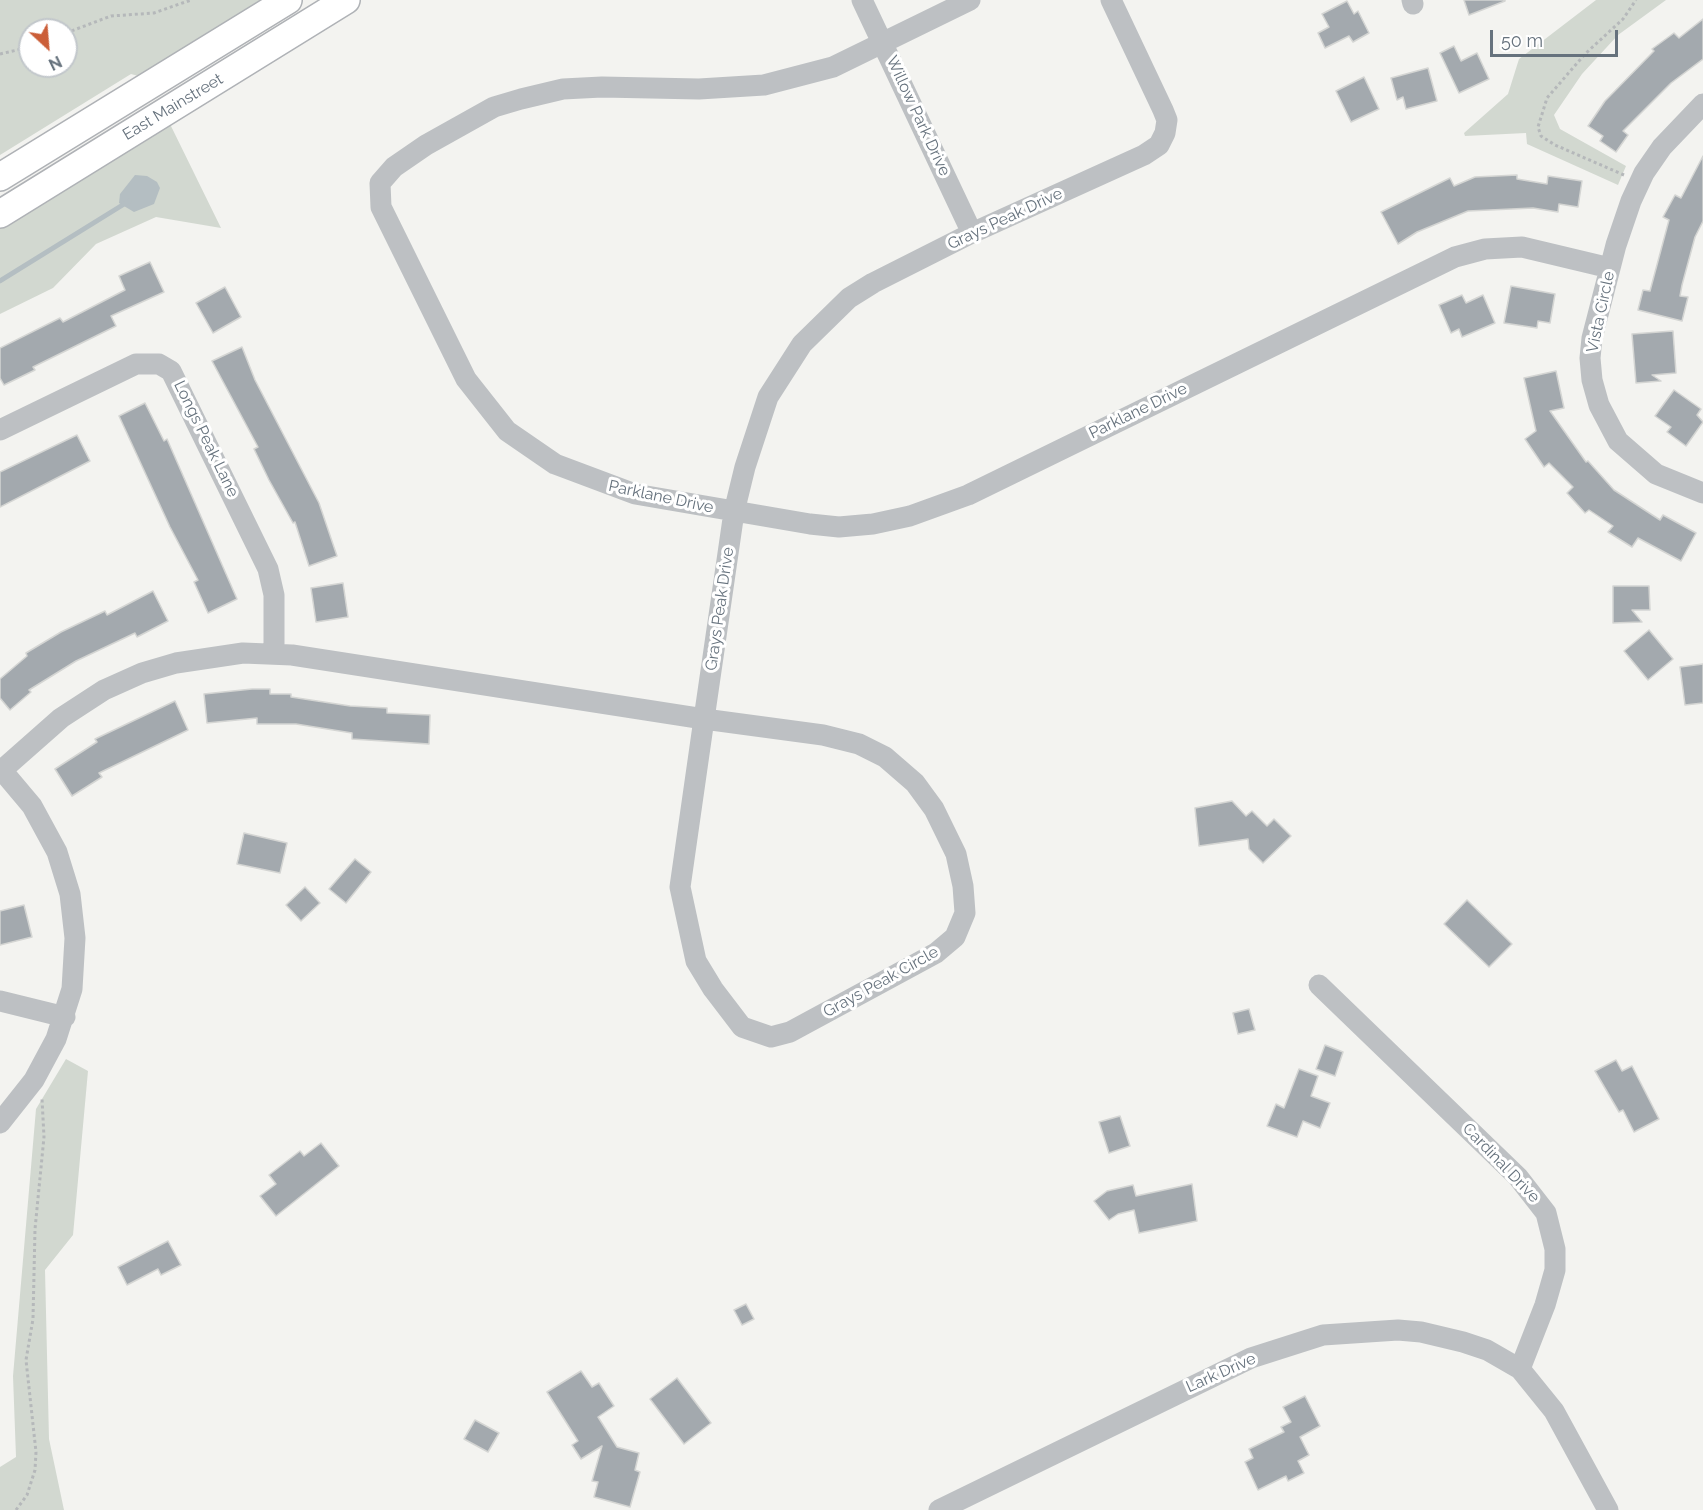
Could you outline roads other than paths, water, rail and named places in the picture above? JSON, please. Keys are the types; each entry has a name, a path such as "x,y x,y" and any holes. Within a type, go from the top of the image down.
{"main road":[{"name":"East Mainstreet","path":"0,177 288,0"},
{"name":"East Mainstreet","path":"0,214 346,0"}],"street":[{"name":"Willow Park Drive","path":"862,0 972,233"},
{"name":"Parklane Drive","path":"970,0 833,67 764,85 675,89 602,87 563,89 521,99 495,107 426,145 394,167 380,183 381,207 466,379 507,431 555,464 635,494 734,512 839,527 882,522 938,508 1438,264 1471,252 1497,247 1522,247 1610,268"},
{"name":"Grays Peak Drive","path":"704,719 734,512 745,467 768,397 802,344 849,298 972,233 1144,155 1159,145 1165,133 1167,120 1112,0"},
{"name":"Vista Circle","path":"1703,104 1677,129 1644,174 1624,220 1591,348 1592,380 1603,414 1618,441 1640,463 1664,478 1703,493"},
{"name":"Longs Peak Lane","path":"0,430 136,364 162,356 175,375 263,557 274,595 274,653"},
{"path":"0,1123 34,1080 53,1048 65,1017 72,988 75,950 72,907 66,877 57,852 40,818 1,769 61,718 121,682 161,667 203,657 274,653 704,719"},
{"name":"Grays Peak Circle","path":"704,719 823,735 859,744 885,757 915,783 934,809 956,854 963,886 964,913 955,937 936,953 790,1032 771,1037 742,1027 713,989 696,961 680,887 704,719"},
{"name":"Cardinal Drive","path":"1318,985 1518,1177 1546,1212 1555,1249 1554,1270 1545,1305 1520,1369"},
{"path":"0,1001 65,1017"},
{"name":"Lark Drive","path":"939,1510 1219,1372 1302,1340 1376,1330 1421,1332 1487,1350 1520,1369"},
{"path":"1520,1369 1554,1412 1608,1510"}],"waterway":[{"path":"0,281 129,201"}]}
